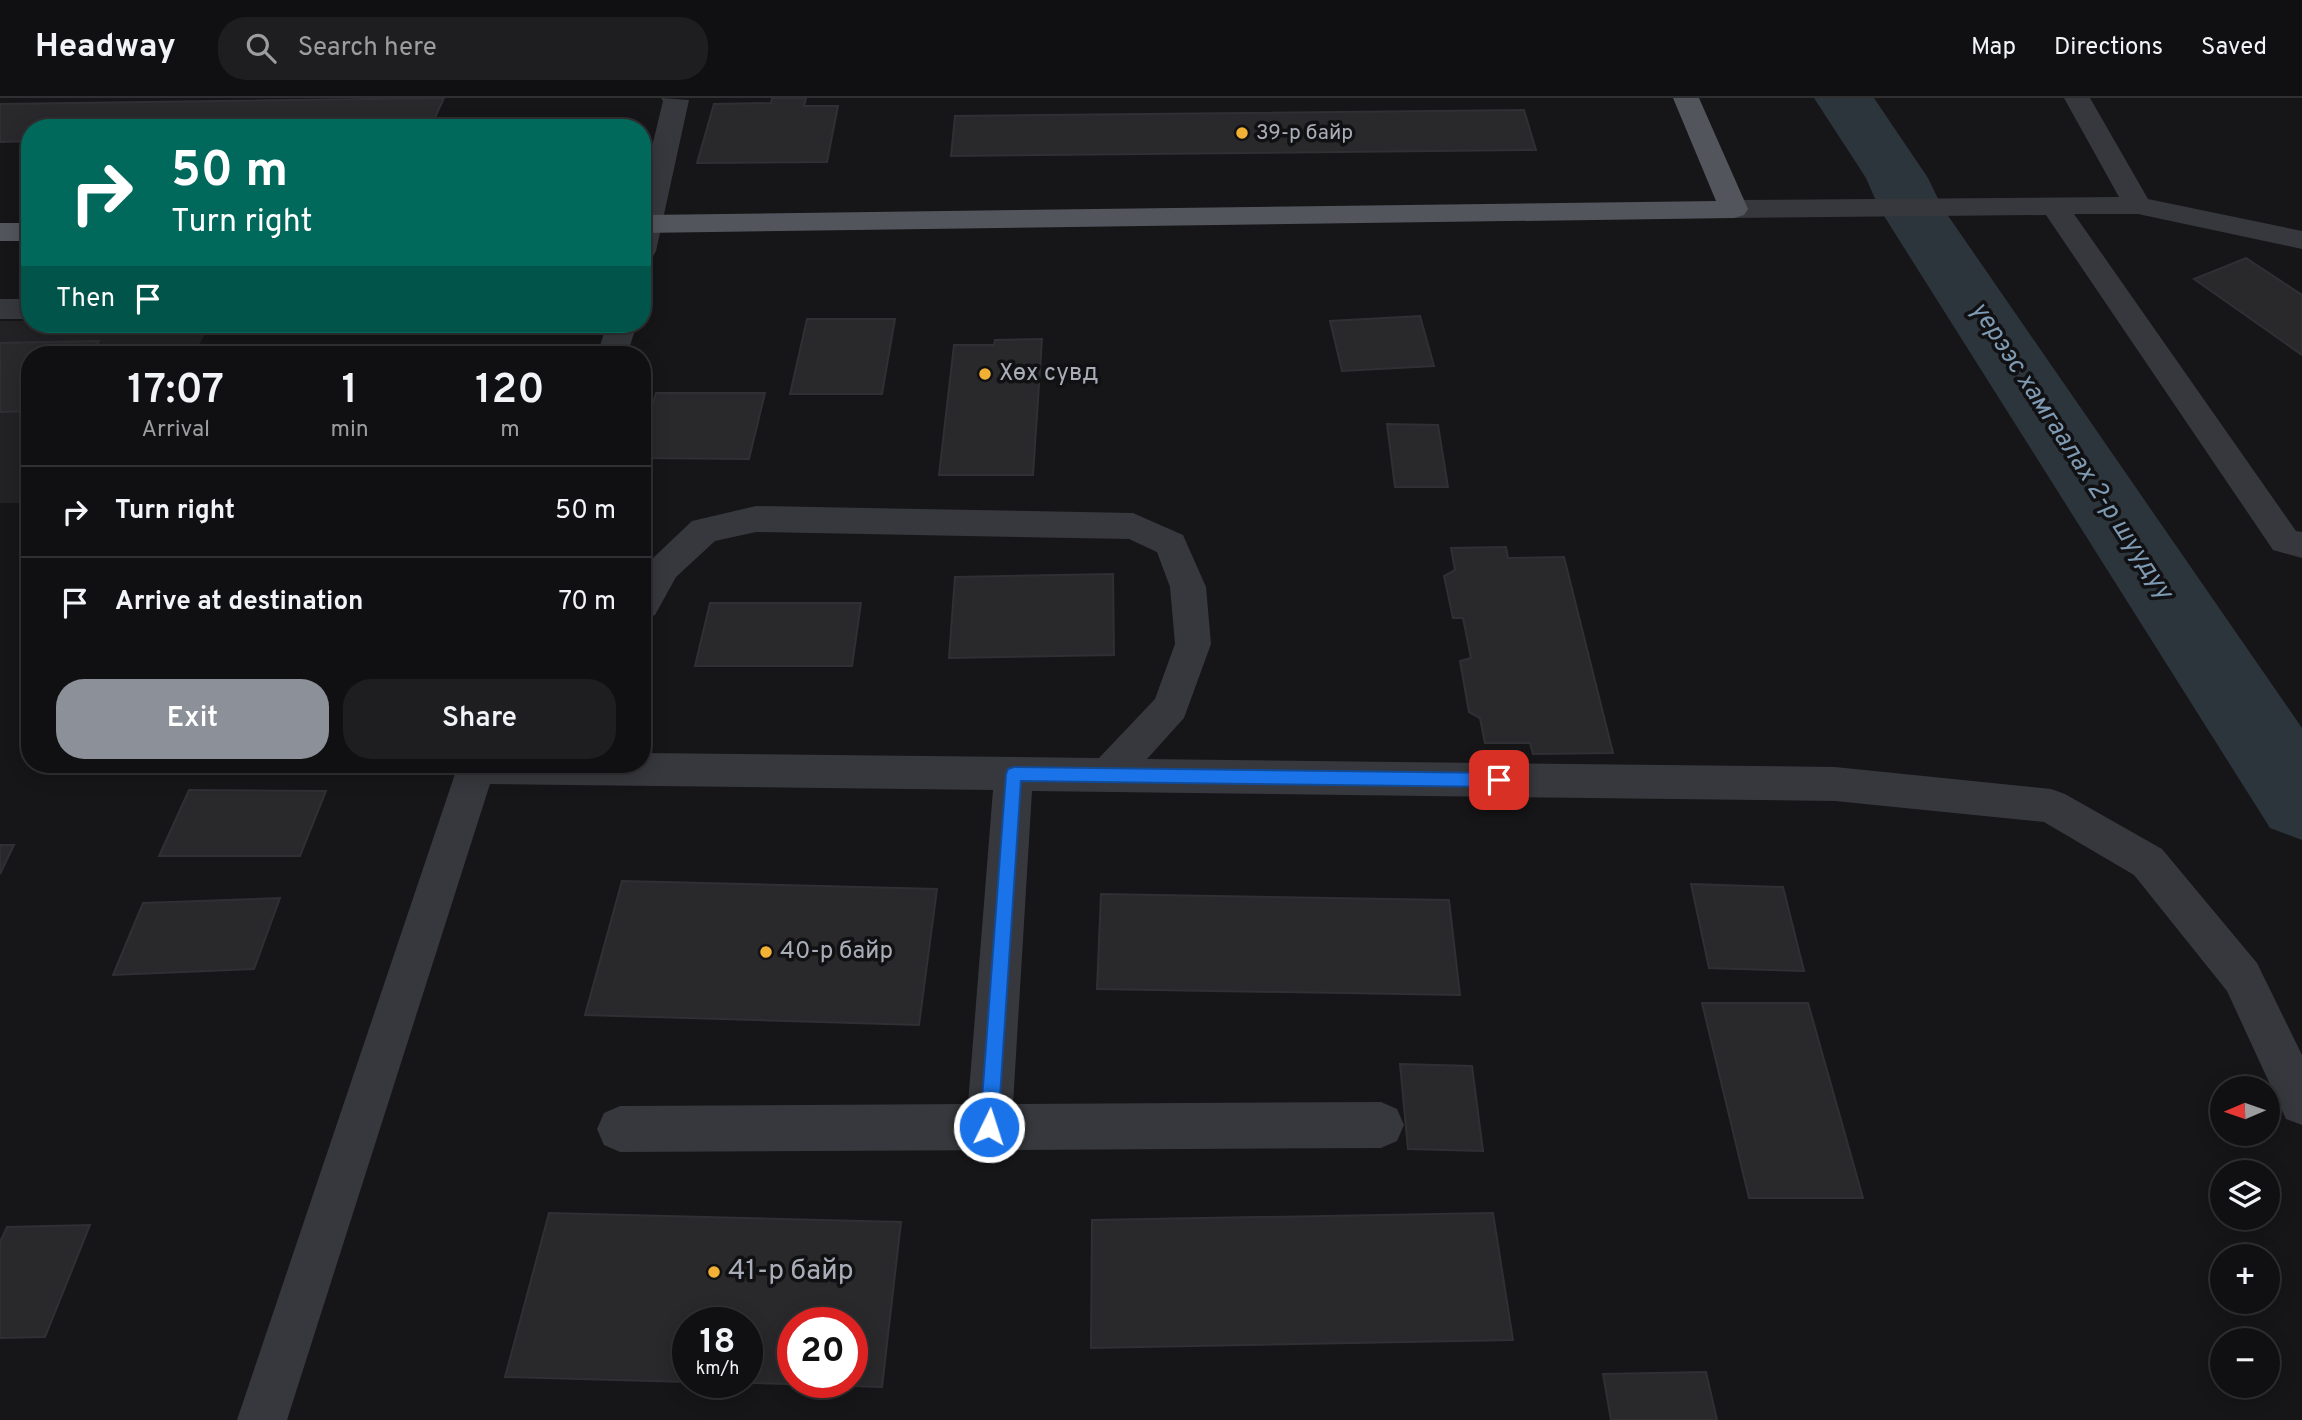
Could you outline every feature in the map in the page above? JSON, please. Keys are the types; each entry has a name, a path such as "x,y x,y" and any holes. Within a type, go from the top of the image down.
{"main road":[{"path":"651,233 1734,209 1686,98"},
{"path":"0,232 21,232"}],"street":[{"path":"651,207 676,100 674,98"},
{"path":"2077,98 2138,205"},
{"path":"1734,209 2138,205 2302,240"},
{"path":"2054,206 2286,541 2302,545"},
{"path":"0,309 21,309"},
{"path":"651,590 664,568 704,530 756,519 1133,526 1171,544 1188,587 1193,643 1171,707 1108,775"},
{"path":"651,768 1835,784 2051,806 2148,862 2242,977 2302,1103"},
{"path":"261,1420 475,773"},
{"path":"989,1127 1014,774"},
{"path":"621,1129 1381,1125"}],"shaded area":[{"path":"0,321 21,321 21,333 206,333 198,346 21,346 21,503 0,503"}],"building":[{"path":"444,98 434,119 21,119 21,141 0,142 0,104"},
{"path":"772,98 806,98 804,106 838,106 827,162 697,163 714,104 771,103"},
{"name":"39-р байр","path":"1524,110 1536,150 951,156 955,116"},
{"path":"2246,258 2302,295 2302,355 2194,279"},
{"path":"1420,316 1434,366 1342,371 1330,321"},
{"path":"807,319 895,319 882,394 790,394"},
{"path":"1042,339 1033,475 939,475 954,345 994,345 995,340"},
{"path":"99,341 96,346 21,346 21,411 0,412 0,343"},
{"path":"656,393 765,393 749,459 651,458 651,409"},
{"path":"1387,424 1438,425 1448,487 1395,487"},
{"path":"1506,547 1508,558 1564,557 1613,753 1533,754 1530,743 1485,743 1480,718 1469,712 1460,661 1471,658 1463,618 1453,618 1444,576 1455,570 1451,548"},
{"path":"1113,574 1114,655 949,658 955,577"},
{"path":"710,603 861,603 852,666 695,666"},
{"path":"189,790 326,791 300,856 159,856"},
{"path":"0,845 14,845 0,874"},
{"name":"40-р байр","path":"622,881 937,889 919,1025 585,1015"},
{"path":"1691,884 1783,887 1804,971 1709,968"},
{"path":"1101,894 1449,900 1460,995 1097,989"},
{"path":"280,898 254,969 113,975 143,903"},
{"path":"1702,1003 1808,1003 1863,1198 1749,1198"},
{"path":"1400,1064 1472,1066 1483,1151 1408,1149"},
{"name":"41-р байр","path":"549,1213 901,1222 882,1387 868,1387 868,1307 777,1307 777,1384 763,1383 763,1307 672,1307 672,1382 505,1377"},
{"path":"1493,1213 1513,1340 1091,1348 1092,1220"},
{"path":"90,1225 45,1337 0,1338 0,1242 7,1227"},
{"path":"1706,1372 1717,1420 1611,1420 1603,1374"}],"waterway":[{"name":"үерээс хамгаалах 2-р шуудуу","path":"1844,98 1897,178 1911,208 2302,801"}],"place":[{"name":"39-р байр","path":"1242,133"},
{"name":"Хөх сувд","path":"985,374"},
{"name":"40-р байр","path":"766,952"},
{"name":"41-р байр","path":"714,1272"}],"route":[{"path":"989,1127 1014,774 1499,780"}]}
